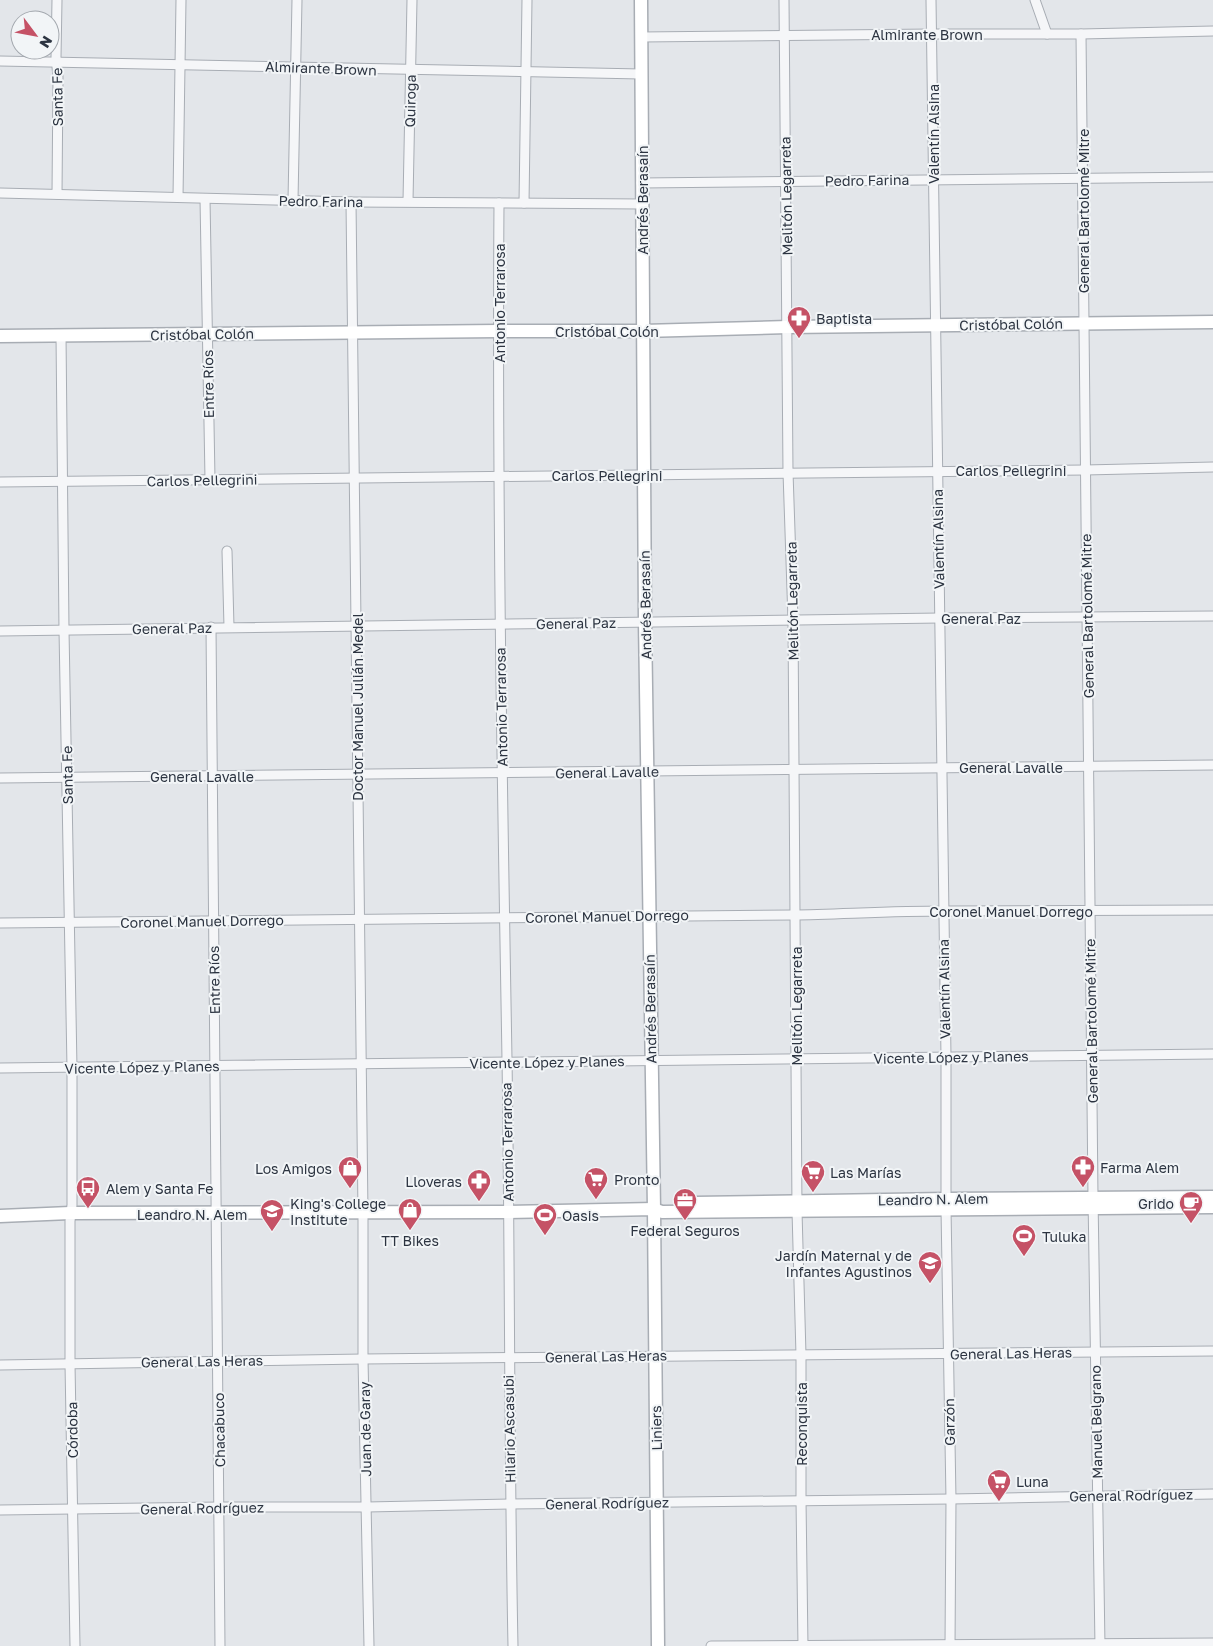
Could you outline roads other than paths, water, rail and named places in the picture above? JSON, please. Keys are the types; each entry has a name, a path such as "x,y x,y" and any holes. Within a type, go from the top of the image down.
{"street":[{"name":"Santa Fe","path":"57,0 57,194"},
{"path":"178,197 181,0"},
{"path":"293,200 297,0"},
{"name":"Quiroga","path":"408,201 412,0"},
{"path":"524,203 527,0"},
{"name":"Andrés Berasaín","path":"640,0 648,915 654,1209"},
{"name":"Melitón Legarreta","path":"784,0 788,472 796,914 797,1206"},
{"name":"Valentín Alsina","path":"931,0 936,471 940,618 940,767 946,1057 946,1204"},
{"path":"1034,0 1047,34"},
{"name":"Almirante Brown","path":"641,37 1081,34 1213,31"},
{"name":"General Bartolomé Mitre","path":"1081,34 1093,1203"},
{"name":"Almirante Brown","path":"0,61 641,74"},
{"name":"Pedro Farina","path":"641,183 1213,176"},
{"name":"Pedro Farina","path":"0,193 351,202 642,204"},
{"name":"Entre Ríos","path":"204,199 210,479"},
{"name":"Doctor Manuel Julián Medel","path":"351,202 363,1213"},
{"name":"Antonio Terrarosa","path":"499,203 498,475 508,1212"},
{"name":"Cristóbal Colón","path":"0,336 643,331 788,327 1213,322"},
{"name":"Santa Fe","path":"61,336 72,1068 72,1205 70,1214"},
{"name":"Carlos Pellegrini","path":"0,482 1213,467"},
{"path":"227,551 229,626"},
{"name":"General Paz","path":"0,631 229,626 1213,616"},
{"name":"Entre Ríos","path":"210,627 217,1214"},
{"name":"General Lavalle","path":"0,778 1213,765"},
{"name":"Coronel Manuel Dorrego","path":"0,923 796,914 943,910 1090,912 1213,910"},
{"name":"Vicente López y Planes","path":"0,1068 1213,1054"},
{"name":"Leandro N. Alem","path":"1093,1203 1213,1197"},
{"name":"Leandro N. Alem","path":"0,1216 508,1212 654,1209 662,1204 797,1206 1093,1203 1213,1207"},
{"name":"Manuel Belgrano","path":"1093,1203 1100,1645"},
{"name":"Garzón","path":"946,1204 947,1354 951,1499 950,1646"},
{"name":"Reconquista","path":"797,1206 801,1356 803,1645"},
{"name":"Liniers","path":"654,1209 658,1646"},
{"name":"Hilario Ascasubi","path":"508,1212 508,1357 513,1646"},
{"name":"Juan de Garay","path":"363,1213 363,1359 369,1646"},
{"name":"Córdoba","path":"70,1214 70,1364 75,1646"},
{"name":"Chacabuco","path":"217,1214 220,1646"},
{"name":"General Las Heras","path":"0,1365 508,1357 1213,1351"},
{"name":"General Rodríguez","path":"0,1510 367,1507 1213,1494"},
{"path":"711,1646 1213,1643"}],"place":[{"name":"Baptista","path":"799,339"},
{"name":"Farma Alem","path":"1083,1188"},
{"name":"Los Amigos","path":"350,1189"},
{"name":"Las Marías","path":"813,1193"},
{"name":"Pronto","path":"596,1200"},
{"name":"Lloveras","path":"479,1202"},
{"name":"Alem y Santa Fe","path":"88,1209"},
{"name":"Federal Seguros","path":"685,1221"},
{"name":"Grido","path":"1191,1224"},
{"name":"TT Bikes","path":"410,1231"},
{"name":"King's College Institute","path":"272,1232"},
{"name":"Oasis","path":"545,1236"},
{"name":"Tuluka","path":"1024,1257"},
{"name":"Jardín Maternal y de Infantes Agustinos","path":"930,1284"},
{"name":"Luna","path":"999,1502"}]}
